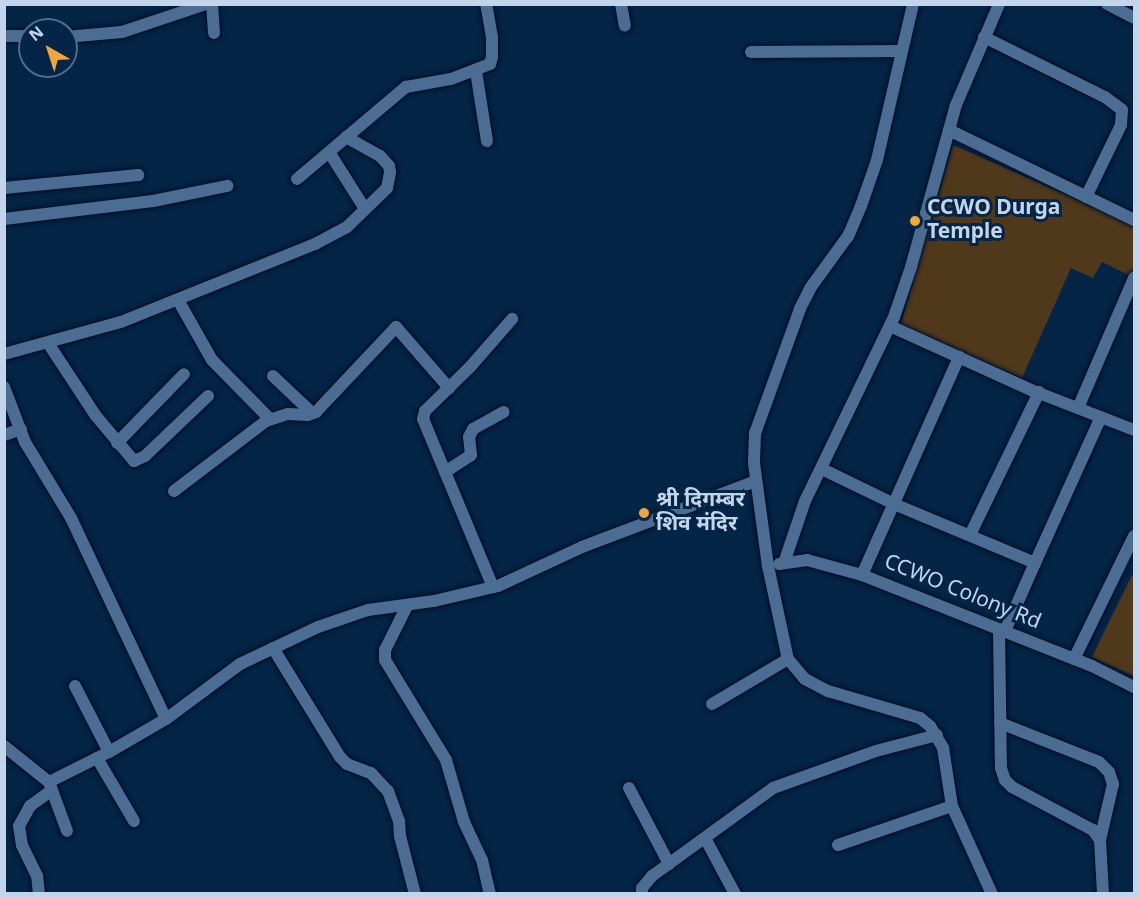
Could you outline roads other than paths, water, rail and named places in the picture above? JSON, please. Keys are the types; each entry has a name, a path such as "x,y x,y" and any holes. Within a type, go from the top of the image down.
{"street":[{"path":"78,36 122,32 206,4"},
{"path":"212,4 214,33"},
{"path":"297,179 406,87 451,79 476,71 489,63 492,57 486,4"},
{"path":"621,4 625,26"},
{"path":"913,4 877,160 861,206 848,236 811,287 800,309 759,422 754,443 756,482 768,566 788,659 805,679 828,691 920,718 930,726 943,748 952,806 992,894"},
{"path":"784,563 805,501 890,326 911,267 956,105 999,4"},
{"path":"1107,4 1134,18"},
{"path":"984,37 1105,97 1122,110 1121,125 1086,197"},
{"path":"751,52 901,51"},
{"path":"476,71 486,141"},
{"path":"949,130 1134,220"},
{"path":"4,354 121,322 315,244 347,227 387,188 390,166 374,152 346,137"},
{"path":"329,152 365,209"},
{"path":"4,188 138,175"},
{"path":"4,219 153,201 228,186"},
{"path":"1078,408 1134,278"},
{"path":"178,300 212,360 270,419"},
{"path":"493,587 423,419 425,411 449,388 512,318"},
{"path":"890,326 1039,393 1134,430"},
{"path":"174,491 270,419 288,414 312,413 323,406 396,327 449,388"},
{"path":"48,343 117,443 134,461 139,460 208,396"},
{"path":"862,575 959,357"},
{"path":"117,443 184,374"},
{"path":"273,376 312,413"},
{"path":"4,387 36,463 71,518 166,719"},
{"path":"970,535 1039,393"},
{"path":"445,472 471,455 469,437 473,429 504,412"},
{"path":"1100,840 1094,830 1084,822 1012,787 1005,780 1001,768 1000,723 1002,630 1101,417"},
{"path":"4,435 21,429"},
{"path":"822,469 894,504 1035,563"},
{"path":"39,894 36,876 22,845 19,826 30,806 50,786 166,719 240,664 318,627 368,610 407,606 493,587 590,543 756,482"},
{"path":"1074,659 1131,554 1134,536"},
{"name":"CCWO Colony Rd","path":"768,566 807,560 862,575 1074,659 1134,687"},
{"path":"407,606 385,650 385,660 446,760 466,828 482,860 490,894"},
{"path":"273,648 340,757 347,764 371,773 388,791 399,821 400,836 415,894"},
{"path":"712,704 788,659"},
{"path":"75,686 109,752"},
{"path":"1000,723 1099,762 1109,772 1113,784 1100,840 1103,894"},
{"path":"642,894 646,883 669,864 763,794 783,783 876,751 937,735"},
{"path":"4,746 50,786 67,831"},
{"path":"97,758 134,821"},
{"path":"629,788 669,864"},
{"path":"838,845 952,806"},
{"path":"705,838 735,894"}],"place":[{"name":"CCWO Durga Temple","path":"915,221"},
{"name":"श्री दिगम्बर शिव मंदिर","path":"644,513"}]}
